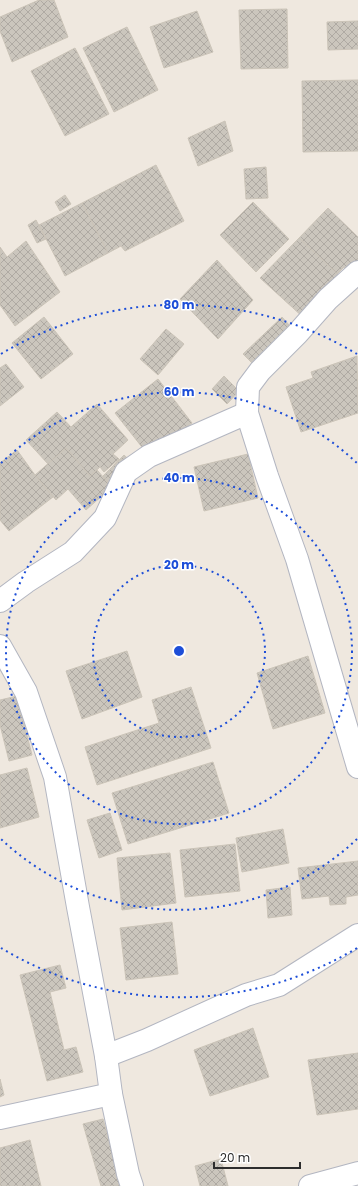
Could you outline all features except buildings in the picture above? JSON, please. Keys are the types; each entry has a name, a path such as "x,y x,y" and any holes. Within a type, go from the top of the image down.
{"street":[{"path":"358,272 328,299 298,334 260,371 248,387 247,413 267,476 297,559 358,767"},
{"path":"0,601 26,582 73,552 105,518 126,472 149,456 247,413"},
{"path":"0,646 26,692 55,777 79,915 106,1056 111,1094 128,1174 132,1186"},
{"path":"106,1056 153,1037 246,995 279,985 358,935"},
{"path":"0,1118 111,1094"},
{"path":"310,1186 358,1173"}]}
